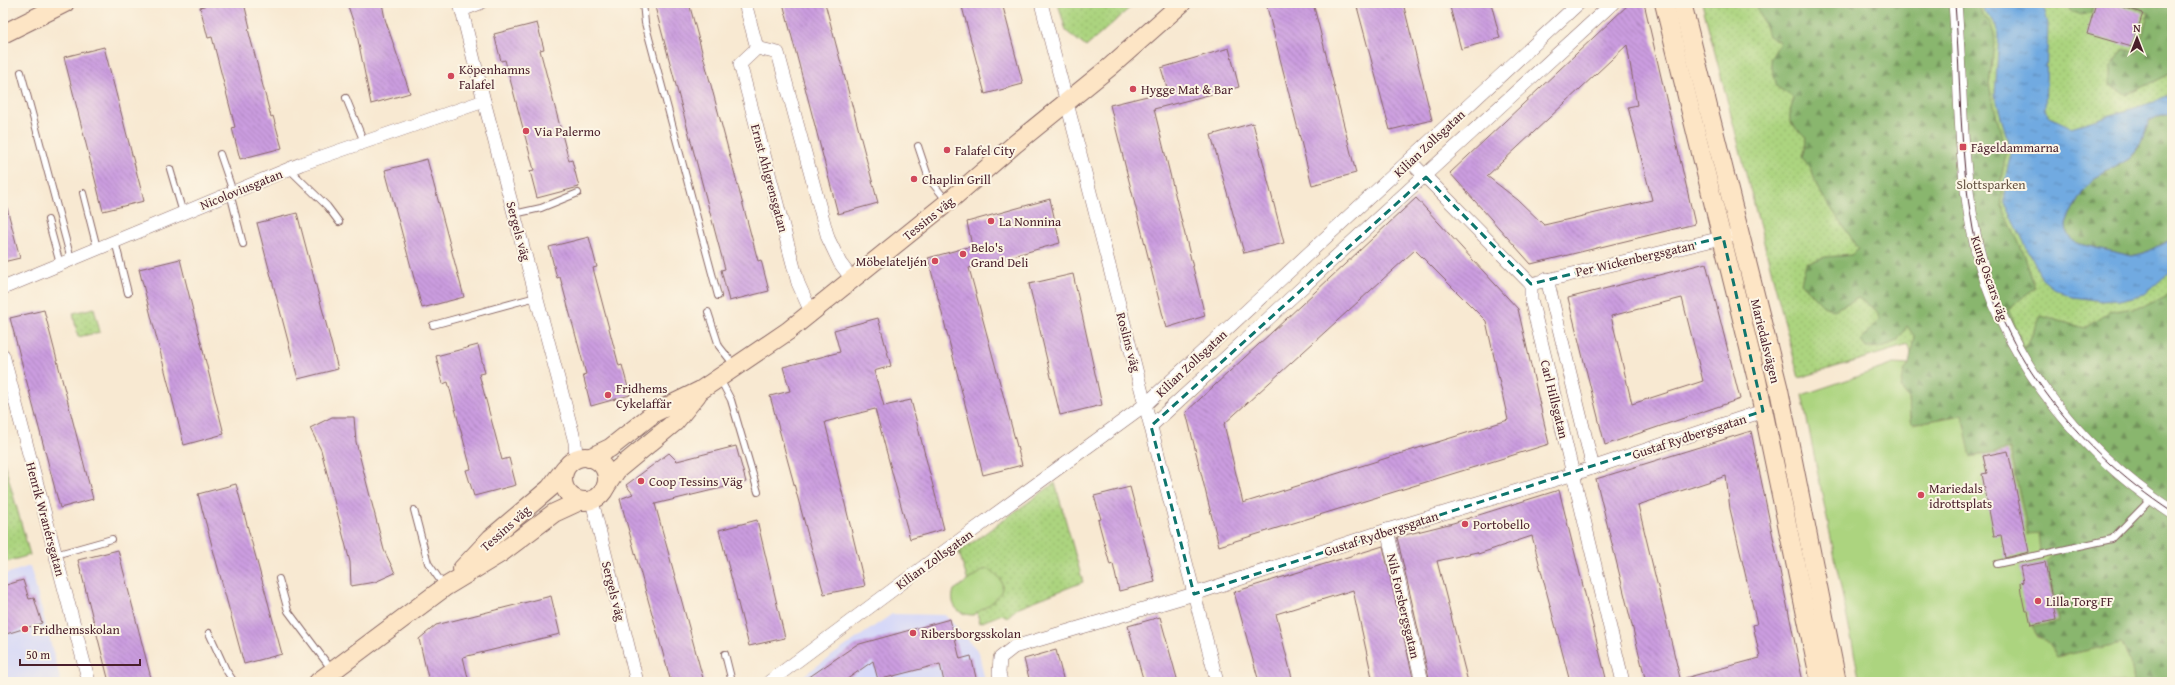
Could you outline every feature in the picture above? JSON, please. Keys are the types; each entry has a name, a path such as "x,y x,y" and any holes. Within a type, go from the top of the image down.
{"street":[{"path":"3,34 65,3"},
{"path":"461,7 480,3"},
{"path":"745,3 757,48 778,53 828,238 840,263 852,279"},
{"name":"Roslins väg","path":"1041,3 1217,682"},
{"name":"Tessins väg","path":"445,587 491,538 550,488 577,462 610,448 654,413 701,390 812,312 948,202 1015,144 1067,103 1182,3"},
{"name":"Kilian Zollsgatan","path":"769,682 1146,404 1579,3"},
{"name":"Kilian Zollsgatan","path":"1151,426 1426,177 1613,3"},
{"name":"Mariedalsvägen","path":"1664,3 1786,420 1837,682"},
{"name":"Mariedalsvägen","path":"1682,3 1731,235 1763,411 1820,682"},
{"name":"Kung Oscars väg","path":"1955,3 1963,147 1967,187 1973,230 1994,298 2012,338 2047,396 2108,463 2172,512"},
{"name":"Sergels väg","path":"461,7 484,101 575,442 577,462"},
{"name":"Ernst Ahlgrensgatan","path":"757,48 740,64 798,283 812,312"},
{"name":"Nicoloviusgatan","path":"3,288 289,169 484,101"},
{"path":"1410,161 1531,284"},
{"name":"Per Wickenbergsgatan","path":"1531,284 1731,235"},
{"name":"Carl Hillsgatan","path":"1547,279 1593,468"},
{"name":"Carl Hillsgatan","path":"1531,284 1531,300 1623,682"},
{"name":"Henrik Wranérsgatan","path":"3,355 89,682"},
{"name":"Tessins väg","path":"325,677 445,587 501,553 554,513 586,501 602,493 617,470 675,422 701,390"},
{"name":"Gustaf Rydbergsgatan","path":"1001,682 999,673 1000,658 1014,647 1194,594 1387,530 1593,468 1763,411"},
{"path":"586,501 572,498 564,488 562,476 577,462 596,461 606,472 605,488"},
{"name":"Sergels väg","path":"586,501 637,682"},
{"name":"Nils Forsbergsgatan","path":"1387,530 1422,682"}],"lane":[{"path":"643,3 645,23 718,296"},
{"path":"21,72 66,261"},
{"path":"346,98 364,142"},
{"path":"918,146 929,179 948,202"},
{"path":"220,154 232,193 243,244"},
{"path":"170,169 182,213"},
{"path":"289,169 327,206 339,222"},
{"path":"83,193 97,248"},
{"path":"514,214 541,208 578,193"},
{"path":"48,220 66,261"},
{"path":"115,241 128,292"},
{"path":"433,325 536,297"},
{"path":"708,312 719,346 736,366"},
{"path":"719,378 731,400 758,492"},
{"path":"1996,564 2112,539 2152,498"},
{"path":"414,510 428,563 445,587"},
{"path":"55,555 112,539"},
{"path":"279,579 288,611 325,677"},
{"path":"210,633 226,670 234,682"},
{"path":"725,654 732,682"}],"highlighted area":[{"path":"1426,177 1531,284 1723,237 1763,411 1194,594 1151,426"}],"shaded area":[{"name":"Fridhemsskolan","path":"30,566 61,682 3,682 3,575"},
{"name":"Ribersborgsskolan","path":"892,614 945,615 979,652 985,682 794,682"}],"green space":[{"path":"1058,3 1135,3 1086,47 1066,31"},
{"name":"Slottsparken","path":"1702,3 2172,3 2172,682 2131,682 1924,411 1908,345 1799,378"},
{"path":"1773,3 1979,3 1982,15 1990,22 1995,37 1989,85 2006,154 2001,180 2002,206 2025,256 2035,288 2008,309 2025,349 2041,316 2085,328 2109,312 2145,306 2172,293 2172,682 2134,682 2132,669 2122,643 2057,657 2031,627 2058,621 2046,562 2028,534 2010,449 1970,457 1962,415 1913,424 1910,421 1909,399 1901,389 1901,381 1904,371 1909,365 1914,336 1907,326 1897,341 1882,347 1866,348 1861,341 1870,329 1880,320 1876,310 1858,298 1834,310 1823,306 1801,283 1806,263 1825,257 1851,255 1859,249 1818,189 1811,169 1802,157 1807,137 1792,124 1790,120 1790,111 1794,98 1777,87 1770,60 1780,42 1769,36 1757,7"},
{"path":"2071,3 2094,3 2091,13 2081,15 2069,10"},
{"path":"2117,3 2172,3 2172,73 2127,95 2110,85 2110,68 2124,49 2137,53 2149,12"},
{"path":"2161,115 2172,115 2172,239 2144,253 2132,256 2080,244 2071,240 2067,233 2066,225 2070,214 2084,190 2093,179 2129,159 2138,149 2149,121"},
{"path":"94,308 100,332 78,337 73,313"},
{"name":"Mariedals idrottsplats","path":"1894,364 1909,365 1904,371 1901,389 1909,399 1910,421 1913,424 1962,415 1971,457 2010,449 2028,534 2038,533 2040,553 2053,554 2046,562 2058,622 2032,627 2038,637 2046,640 2057,657 2122,643 2132,669 2134,682 1860,682 1802,395"},
{"path":"3,459 30,555 3,563"},
{"path":"1055,483 1083,582 1019,607 1007,617 1002,614 980,623 959,552"},
{"path":"989,569 998,576 1002,583 1002,589 999,595 994,601 973,615 968,615 959,611 954,605 954,590 983,570"}],"water":[{"path":"1982,3 2043,3 2048,24 2045,110 2050,117 2071,127 2154,102 2172,93 2172,115 2161,115 2149,121 2140,145 2129,159 2093,179 2084,190 2070,214 2066,225 2067,233 2071,240 2080,244 2132,256 2144,253 2172,239 2172,270 2145,294 2120,300 2102,301 2073,297 2053,288 2042,279 2005,203 2004,184 2011,153 1995,95 1999,35 1993,20 1984,12"}],"building":[{"path":"215,3 244,3 250,28 248,29 271,117 273,116 282,148 240,159 232,128 235,127 212,37 208,38 200,7"},
{"path":"347,3 382,3 385,19 410,93 371,104 356,30"},
{"path":"654,3 689,3 758,261 761,260 769,291 729,301 721,270 725,269"},
{"path":"783,3 825,3 878,203 838,214"},
{"path":"961,3 1002,3 1023,84 985,94"},
{"path":"1266,3 1313,3 1356,173 1312,185"},
{"path":"1356,3 1403,3 1432,120 1390,130"},
{"path":"1449,3 1491,3 1500,38 1461,49"},
{"path":"1630,3 1644,3 1695,224 1531,264 1450,173","holes":["1627,45 1637,105 1628,107 1652,200 1544,225 1518,200 1487,176"]},
{"path":"2096,3 2110,3 2143,13 2132,47 2087,34"},
{"path":"537,23 544,49 540,50 569,161 572,160 579,187 537,198 530,171 534,170 505,60 501,61 494,34"},
{"path":"104,47 144,201 103,211 64,57"},
{"path":"1229,48 1239,87 1154,109 1205,316 1166,328 1110,105 1168,91 1161,68"},
{"path":"1253,123 1284,243 1244,253 1211,135"},
{"path":"427,159 464,297 422,308 385,170"},
{"path":"1416,198 1518,309 1549,444 1219,546 1186,412","holes":["1415,250 1486,321 1508,420 1243,503 1224,424"]},
{"path":"1050,199 1060,243 969,268 1022,465 983,475 928,258 972,246 967,222"},
{"path":"7,208 20,258 3,262 3,209"},
{"path":"297,213 338,369 298,379 257,223"},
{"path":"589,237 597,267 593,268 619,366 622,365 630,395 591,406 583,375 586,374 560,277 557,278 549,247"},
{"path":"180,259 224,434 184,445 139,269"},
{"path":"1706,263 1740,399 1605,445 1568,298","holes":["1682,298 1703,381 1632,404 1611,316"]},
{"path":"1073,274 1102,405 1060,415 1029,284"},
{"path":"44,310 93,499 60,508 10,318"},
{"path":"878,318 891,366 874,371 884,406 911,400 944,529 910,539 875,409 825,422 865,586 824,594 770,396 790,391 783,367 840,352 834,330"},
{"path":"478,345 485,373 479,374 502,460 509,458 516,485 474,496 466,470 471,469 448,382 443,384 436,356"},
{"path":"332,417 354,417 356,442 384,550 395,573 375,582 351,586 350,562 321,450 310,428"},
{"path":"1751,431 1803,682 1686,682 1685,678 1760,658 1753,625 1757,624 1730,509 1726,476 1638,505 1681,682 1646,682 1596,479"},
{"path":"736,446 746,482 655,504 704,682 671,682 620,499 633,494 626,485 669,453 677,461"},
{"path":"2008,451 2029,552 2005,558 2001,535 1994,536 1982,474 1987,473 1983,456"},
{"path":"236,484 282,654 244,664 198,494"},
{"path":"1130,487 1155,582 1119,591 1113,564 1110,565 1098,520 1101,519 1094,496"},
{"path":"1559,490 1607,682 1570,682 1532,536 1478,554 1477,552 1437,561 1468,682 1430,682 1397,537 1453,523"},
{"path":"757,520 785,638 749,646 719,530"},
{"path":"1383,546 1414,682 1373,682 1353,590 1276,614 1293,682 1259,682 1234,592"},
{"path":"118,550 152,682 109,682 78,560"},
{"name":"Lilla Torg FF","path":"2045,562 2056,620 2031,625 2028,611 2025,611 2021,592 2020,583 2023,582 2020,567"},
{"path":"23,580 29,599 34,598 42,623 3,635 3,586"},
{"path":"551,596 560,634 463,657 469,682 429,682 419,639 436,625"},
{"path":"1160,617 1178,682 1144,682 1128,626"},
{"name":"Ribersborgsskolan","path":"950,619 960,659 971,656 977,682 944,682 940,664 878,680 873,661 843,682 802,682 856,645"},
{"path":"1056,650 1064,682 1030,682 1024,659"}],"tram line":[{"path":"1955,3 1963,145 1968,201 1973,229 1984,272 2000,314 2020,353 2044,390 2072,425 2103,457 2136,486 2172,512"}],"place":[{"name":"Köpenhamns Falafel","path":"451,76"},
{"name":"Hygge Mat & Bar","path":"1133,89"},
{"name":"Via Palermo","path":"526,131"},
{"name":"Fågeldammarna","path":"1963,147"},
{"name":"Falafel City","path":"947,150"},
{"name":"Chaplin Grill","path":"914,179"},
{"name":"La Nonnina","path":"991,221"},
{"name":"Belo's Grand Deli","path":"963,254"},
{"name":"Möbelateljén","path":"935,261"},
{"name":"Fridhems Cykelaffär","path":"608,395"},
{"name":"Coop Tessins Väg","path":"641,481"},
{"name":"Mariedals idrottsplats","path":"1921,495"},
{"name":"Portobello","path":"1465,524"},
{"name":"Lilla Torg FF","path":"2038,601"},
{"name":"Fridhemsskolan","path":"25,629"},
{"name":"Ribersborgsskolan","path":"913,633"}]}
